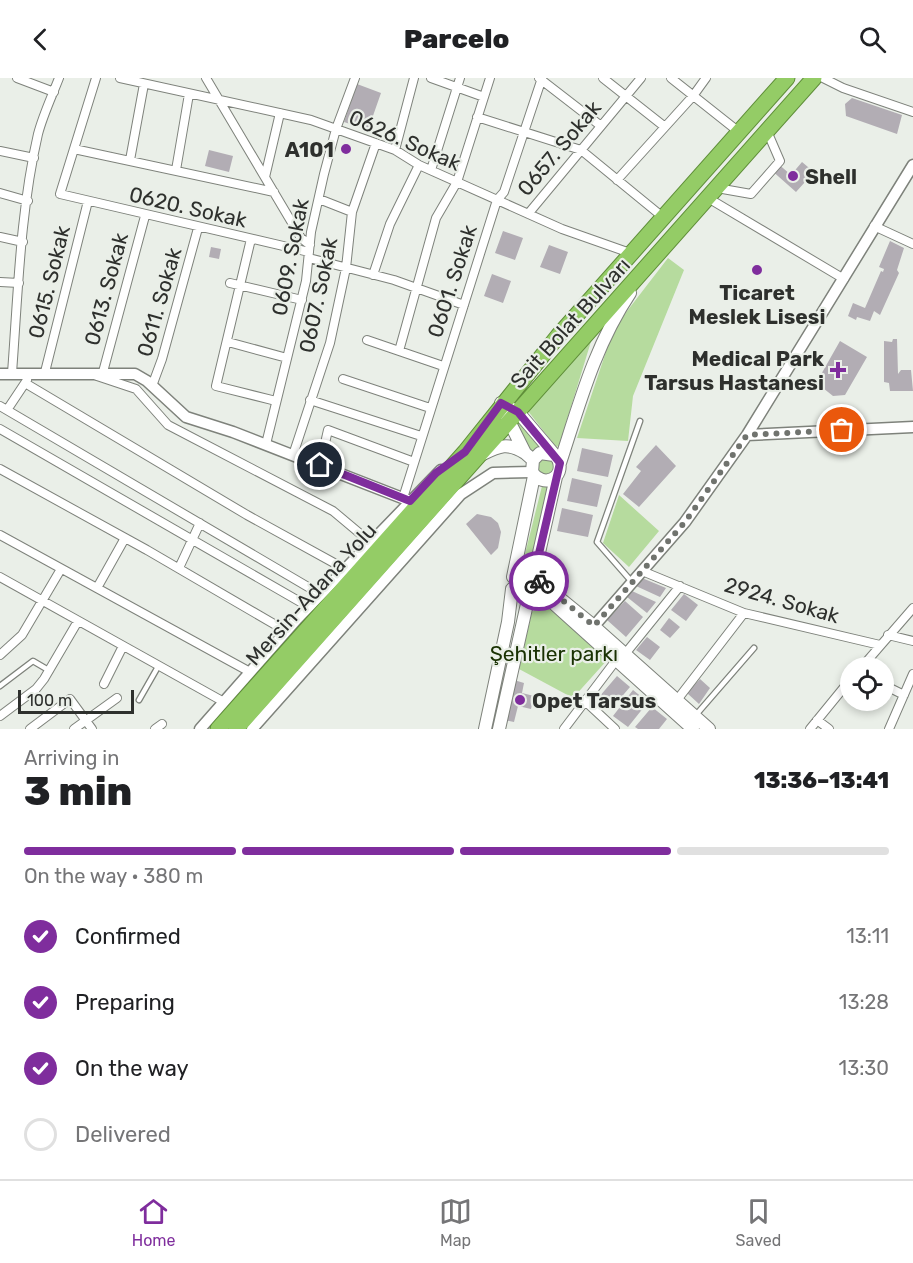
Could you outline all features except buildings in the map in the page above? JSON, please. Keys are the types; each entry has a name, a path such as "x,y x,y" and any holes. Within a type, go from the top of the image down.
{"highway":[{"name":"Sait Bolat Bulvarı","path":"236,729 814,78"},
{"name":"Mersin-Adana Yolu","path":"218,729 465,452 501,403 782,81"}],"main road":[{"path":"499,729 530,594 536,587 535,577 556,477 557,459 613,318 649,265"},
{"path":"501,403 557,459"},
{"path":"485,729 506,632 531,465 513,417"},
{"path":"482,454 502,445 513,446 542,481 556,477"},
{"path":"531,465 545,452 557,459"},
{"path":"513,583 523,570 535,577 594,626 621,657 693,729"},
{"path":"513,583 518,595 530,594 552,602 677,700 709,729"}],"street":[{"path":"16,78 54,92"},
{"path":"59,78 39,133 34,158 19,283 3,374 45,372 135,374 186,417 266,444 406,500"},
{"path":"96,78 74,149 274,192"},
{"name":"0626. Sokak","path":"120,78 280,113 336,129 395,150 419,165 528,214 633,254"},
{"path":"206,78 309,252"},
{"name":"0609. Sokak","path":"266,444 302,300 319,199 336,129 355,78"},
{"path":"395,150 414,78"},
{"path":"431,78 458,82 484,96"},
{"path":"399,351 436,218 457,182 490,78"},
{"path":"541,78 601,126"},
{"name":"0601. Sokak","path":"406,500 421,436 443,366 497,200 504,192 525,133 541,78"},
{"path":"603,78 665,127"},
{"name":"0657. Sokak","path":"528,214 641,78"},
{"path":"671,78 739,132"},
{"path":"616,180 693,96 706,78"},
{"path":"823,78 843,88 913,112"},
{"path":"431,170 458,82"},
{"path":"130,160 144,84"},
{"path":"176,170 189,94"},
{"path":"265,177 280,113"},
{"path":"477,117 581,150 664,218"},
{"path":"713,193 751,194 780,161 767,131"},
{"name":"0607. Sokak","path":"293,455 330,343 346,268 352,212 376,143"},
{"name":"0620. Sokak","path":"74,149 60,194 145,216 309,252 346,268 416,288 464,305"},
{"path":"0,151 34,158"},
{"path":"373,275 390,224 419,165"},
{"path":"594,626 685,522 747,435 913,165"},
{"path":"0,193 28,201"},
{"path":"713,193 844,279"},
{"path":"319,199 352,212"},
{"name":"0615. Sokak","path":"45,372 88,201"},
{"name":"0613. Sokak","path":"103,372 145,216"},
{"path":"874,225 913,244"},
{"name":"0611. Sokak","path":"152,386 162,359 198,228"},
{"path":"0,237 23,242"},
{"path":"251,240 242,286 216,386 276,401"},
{"path":"0,282 19,283"},
{"path":"230,283 302,300"},
{"path":"367,340 443,366"},
{"path":"228,342 287,358"},
{"path":"85,372 136,389 168,425 333,511 370,542"},
{"path":"33,373 4,408 320,594"},
{"path":"343,380 430,408"},
{"path":"25,384 207,492 345,569"},
{"path":"310,400 421,436"},
{"path":"747,435 913,427"},
{"path":"0,429 309,606"},
{"path":"320,465 328,430 414,462"},
{"path":"200,729 406,500 436,473 465,452"},
{"path":"252,729 461,494 493,473 531,465"},
{"path":"0,469 179,568 286,631"},
{"path":"179,568 200,523"},
{"path":"0,535 250,672"},
{"path":"97,588 125,538"},
{"path":"0,656 22,634 61,568"},
{"name":"2924. Sokak","path":"642,571 744,613 880,645"},
{"path":"0,578 224,702"},
{"path":"564,729 584,700 680,586"},
{"path":"870,657 913,608"},
{"path":"677,700 744,613"},
{"path":"0,716 36,689 50,671 78,621"},
{"path":"888,635 913,641"},
{"path":"104,684 123,646"},
{"path":"889,729 913,674"},
{"path":"894,690 904,695"},
{"path":"810,729 840,692"},
{"path":"74,729 117,698"},
{"path":"30,729 70,699 92,729"},
{"path":"584,700 615,729"},
{"path":"817,720 829,729"}],"lane":[{"path":"632,582 597,542 640,421"},
{"path":"695,716 754,648"},
{"path":"0,686 33,661 50,671"},
{"path":"139,700 159,665"}],"green space":[{"path":"668,258 684,270 633,396 628,441 577,438 614,328"},
{"path":"593,335 559,446 556,447 528,411"},
{"path":"517,420 542,448 531,455 516,423"},
{"path":"546,459 552,461 554,467 552,473 546,475 540,473 538,467 540,461"},
{"path":"542,486 550,486 530,564 523,562"},
{"path":"619,495 659,531 629,567 603,543"},
{"name":"Şehitler parkı","path":"543,604 609,658 573,698 519,669 532,612"}],"way so far":[{"path":"539,581 594,626 685,522 747,435 842,430"}],"place":[{"name":"A101","path":"346,149"},
{"name":"Shell","path":"793,176"},
{"name":"Ticaret Meslek Lisesi","path":"757,270"},
{"name":"Medical Park Tarsus Hastanesi","path":"838,370"},
{"name":"Opet Tarsus","path":"520,700"}],"route":[{"path":"320,465 410,501 436,473 465,452 501,403 518,412 560,463 534,575 539,581"}]}
